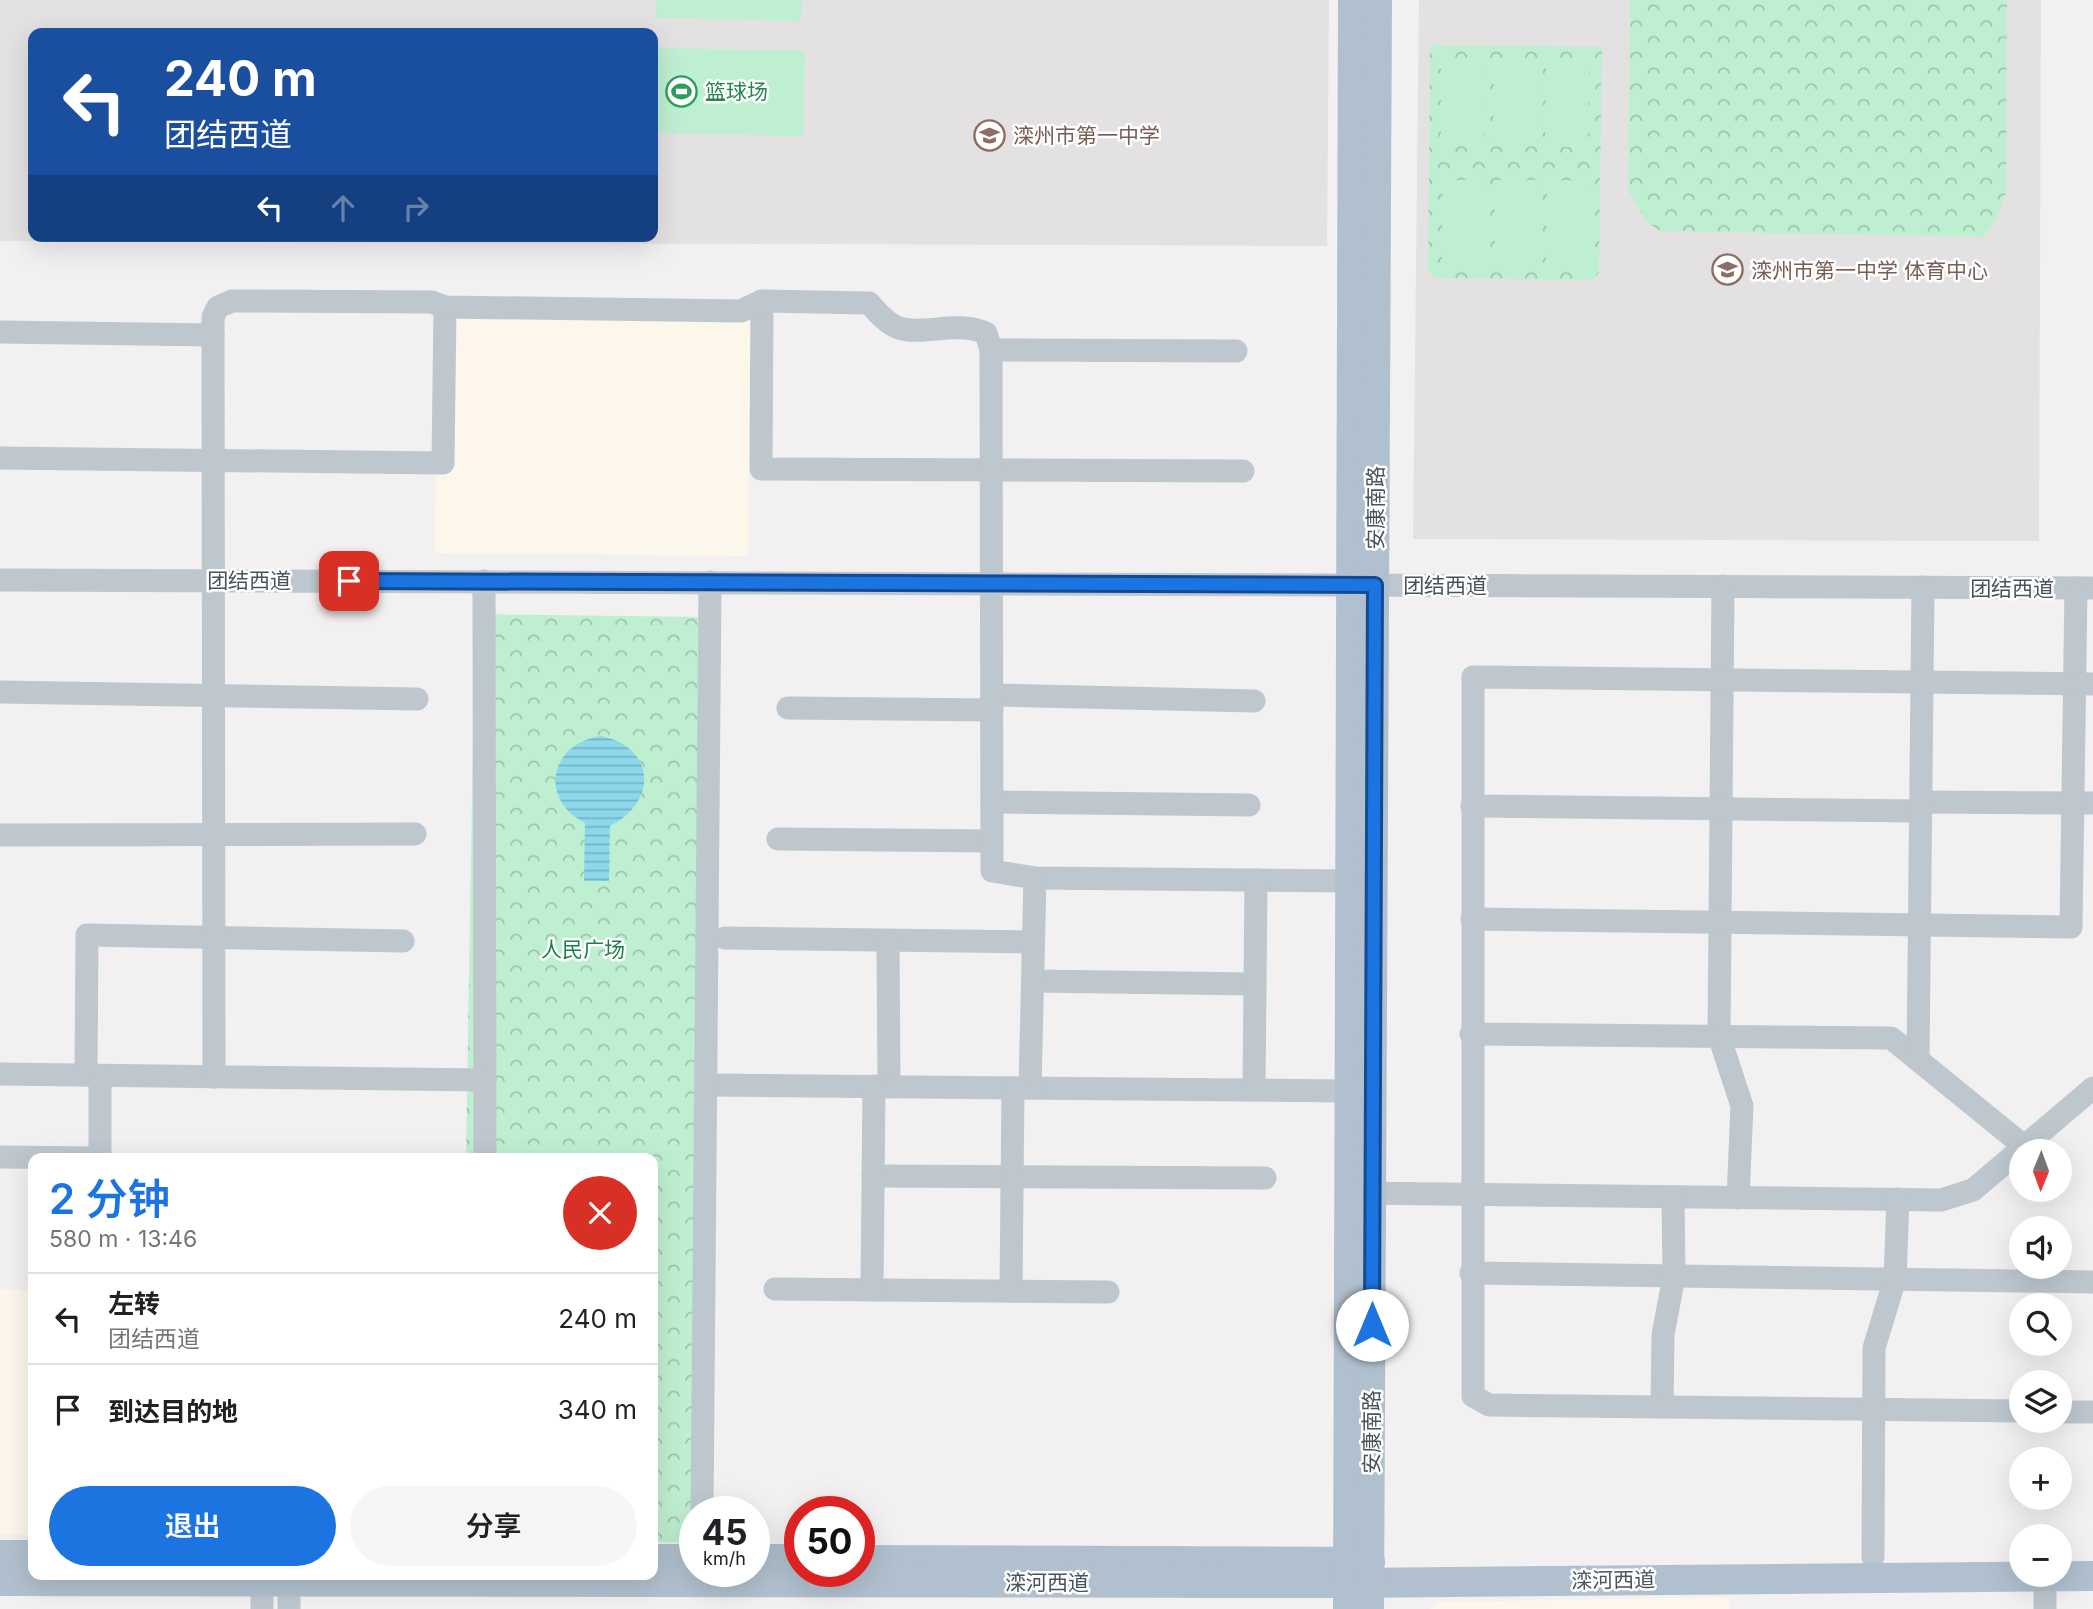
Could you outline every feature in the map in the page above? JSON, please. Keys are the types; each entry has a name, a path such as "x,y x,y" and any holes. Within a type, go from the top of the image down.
{"main road":[{"name":"安康南路","path":"1353,0 1364,585 1350,881 1349,1091 1361,1193"},
{"name":"安康南路","path":"1359,1584 1364,585 1377,0"},
{"path":"0,1555 28,1555"},
{"path":"2072,1555 2093,1555"},
{"name":"滦河西道","path":"875,1561 1359,1584 1873,1557 2009,1556"},
{"path":"658,1559 679,1559"},
{"name":"滦河西道","path":"0,1581 271,1589 1359,1584 2009,1576"},
{"name":"滦河西道","path":"2072,1576 2093,1576"}],"street":[{"path":"214,1077 213,317 218,307 232,301 432,302 445,307 741,311 762,301 869,303 881,317 899,328 972,327 986,333 991,350 992,871 1035,878 1350,881"},
{"path":"762,301 761,469 1243,471"},
{"path":"0,458 443,463 445,307"},
{"path":"0,332 213,335"},
{"path":"991,350 1236,351"},
{"name":"团结西道","path":"0,580 2084,588"},
{"path":"484,581 485,1153"},
{"path":"702,1496 710,582"},
{"path":"1723,586 1719,1036 1742,1106 1738,1198"},
{"path":"1918,1060 1923,587"},
{"path":"1472,919 2071,927 2083,803 2084,588"},
{"path":"2009,1411 1489,1405 1473,1396 1473,677 2084,684"},
{"path":"0,692 417,699"},
{"path":"788,708 1254,701"},
{"path":"992,802 1249,805"},
{"path":"1472,806 1721,809 2083,803"},
{"path":"0,835 415,834"},
{"path":"778,839 992,841"},
{"path":"1011,1291 1012,1177 1032,981 1035,878"},
{"path":"1254,1090 1256,880"},
{"path":"100,1153 93,1075 88,935 403,941"},
{"path":"725,938 1034,942"},
{"path":"872,1290 873,1176 881,1086 888,940"},
{"path":"1032,981 1255,984"},
{"path":"1471,1034 1891,1038 2015,1139"},
{"path":"0,1074 485,1080"},
{"path":"706,1085 1349,1091"},
{"path":"2034,1139 2093,1088"},
{"path":"0,1157 28,1157"},
{"path":"1361,1193 1941,1200 1973,1191 2009,1161"},
{"path":"873,1176 1265,1178"},
{"path":"1662,1407 1663,1335 1674,1276 1673,1197"},
{"path":"1873,1557 1874,1348 1895,1279 1898,1199"},
{"path":"1471,1273 2093,1282"},
{"path":"775,1289 1108,1292"},
{"path":"2072,1412 2093,1412"},
{"path":"2045,1587 2045,1609"},
{"path":"271,1589 289,1609"}],"shaded area":[{"name":"滦州市第一中学","path":"0,0 1329,0 1327,246 265,242 658,242 658,28 28,28 28,241 0,241"},
{"name":"滦州市第一中学 体育中心","path":"1419,0 2041,0 2039,541 1413,539"},
{"path":"437,314 750,316 748,556 435,553"},
{"path":"0,1289 28,1290 28,1535 0,1534"},
{"path":"1729,1597 1729,1609 1430,1609 1440,1602"}],"green space":[{"path":"656,0 802,0 801,21 655,18"},
{"path":"1630,0 2007,0 2006,192 1997,217 1983,237 1660,231 1647,222 1628,191"},
{"path":"1430,45 1602,47 1599,273 1592,280 1436,278 1428,271"},
{"path":"658,48 805,51 803,136 658,133"},
{"path":"1441,63 1485,64 1484,146 1441,146"},
{"path":"1494,64 1537,64 1537,146 1493,146"},
{"path":"1546,64 1589,64 1588,147 1545,147"},
{"path":"1443,180 1487,180 1486,263 1442,263"},
{"path":"1495,180 1539,180 1538,263 1495,263"},
{"path":"1547,180 1591,181 1590,263 1546,263"},
{"name":"人民广场","path":"475,614 698,617 694,1496 679,1496 679,1543 658,1542 658,1153 466,1153"}],"water":[{"path":"601,736 619,742 632,751 641,763 643,790 626,816 610,826 609,881 584,881 585,823 570,813 561,800 556,787 556,773 561,760 570,749"}],"place":[{"name":"篮球场","path":"682,91"},
{"name":"滦州市第一中学","path":"990,135"},
{"name":"滦州市第一中学 体育中心","path":"1728,270"}],"route":[{"path":"349,581 1375,585 1372,1325"}]}
